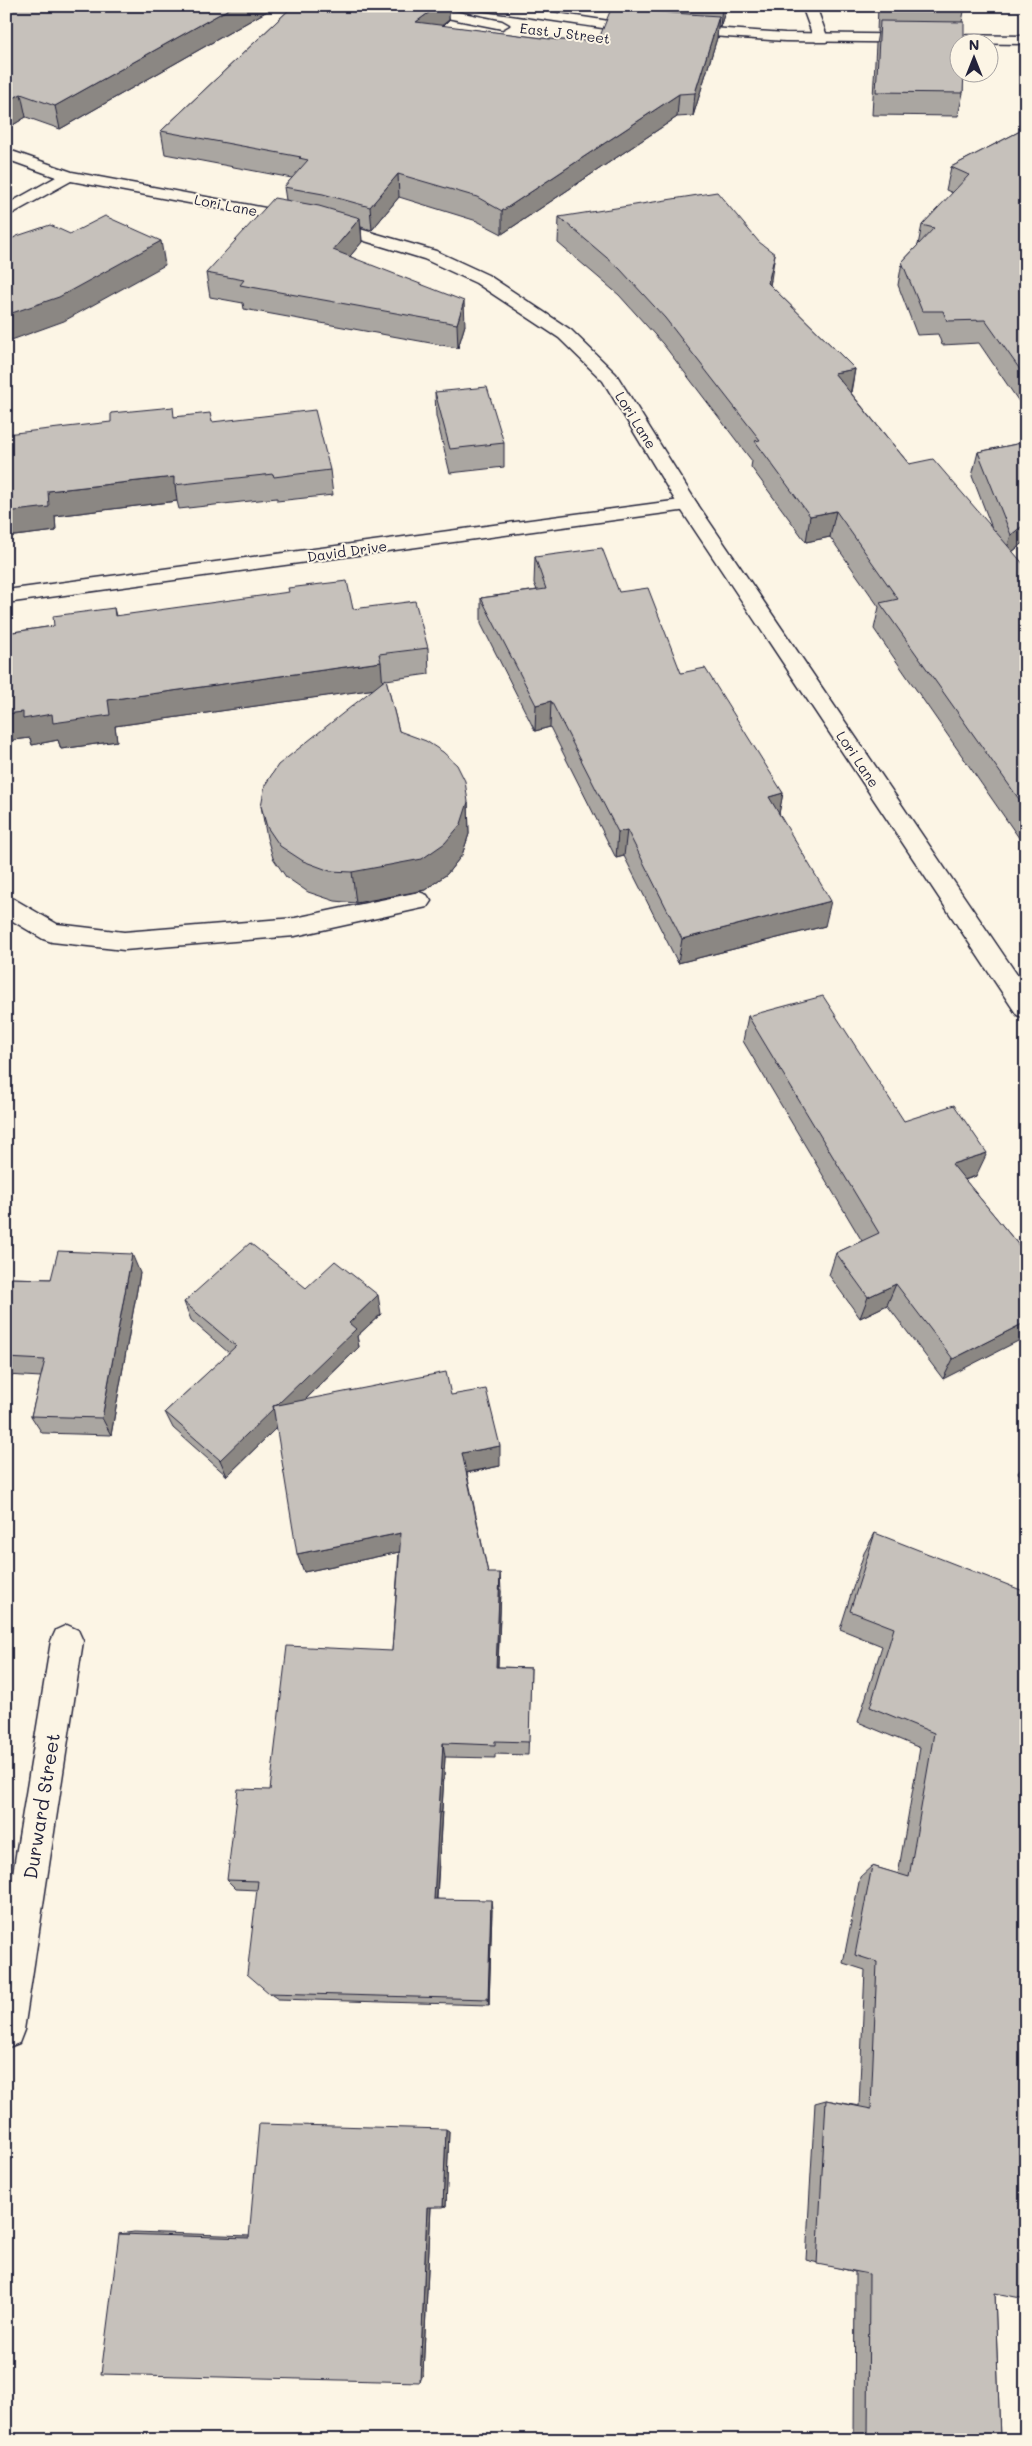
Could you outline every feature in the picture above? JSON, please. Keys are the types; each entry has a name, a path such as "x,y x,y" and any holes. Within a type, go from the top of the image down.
{"street":[{"name":"East J Street","path":"407,6 517,27"},
{"name":"East J Street","path":"480,6 609,26 785,37 821,39 1026,40"},
{"path":"809,6 821,39"},
{"name":"East J Street","path":"647,42 725,43 785,37"},
{"name":"Lori Lane","path":"6,154 69,176 325,224 430,255 482,279 565,334 610,378 688,505 1026,1008"},
{"path":"6,212 69,176"},
{"name":"David Drive","path":"6,597 688,505"},
{"path":"6,905 52,933 124,941 295,927 419,901"},
{"name":"Durward Street","path":"6,2030 67,1641"}],"building":[{"path":"6,6 234,6 55,106 21,94 6,102"},
{"path":"293,6 438,6 416,22 558,40 598,41 611,9 719,16 695,93 679,94 502,211 477,197 398,174 370,207 323,194 284,187 308,160 299,158 301,157 161,131"},
{"path":"881,6 965,6 964,11 881,10"},
{"path":"880,21 964,22 964,32 950,32 950,82 964,82 963,93 876,92"},
{"path":"1026,128 1026,378 985,320 947,321 943,311 922,311 902,262 934,228 922,225 969,175 951,167"},
{"path":"717,192 759,242 775,254 768,283 855,369 834,373 909,464 933,459 1026,567 1026,809 880,603 898,599 836,511 810,516 755,441 760,440 665,318 620,269 559,217"},
{"path":"274,198 319,206 360,218 333,250 464,301 457,324 240,285 244,280 206,273"},
{"path":"105,216 161,241 59,297 6,315 6,242 17,236 50,225 70,234"},
{"path":"487,387 504,443 450,449 435,392"},
{"path":"173,407 174,417 210,413 212,422 315,410 330,470 274,477 273,474 174,485 174,477 48,491 49,507 6,512 6,434 111,422 111,413"},
{"path":"1026,442 1026,523 1011,535 978,452"},
{"path":"602,548 619,592 648,588 681,673 705,668 783,793 769,797 831,901 682,939 627,830 618,832 551,701 536,705 481,598 546,589 535,557"},
{"path":"347,581 353,609 415,601 428,648 379,654 381,662 108,700 110,715 53,723 52,714 23,719 23,712 6,714 6,633 54,626 53,616 114,608 115,616 289,592 288,588"},
{"path":"386,679 399,731 426,741 443,752 457,765 465,781 468,802 461,824 445,843 422,859 352,872 330,871 303,861 280,846 267,827 261,806 265,785 278,765"},
{"path":"823,996 904,1121 954,1105 987,1153 952,1164 1021,1248 1026,1245 1026,1322 953,1359 896,1284 868,1297 836,1253 879,1233 748,1016"},
{"path":"250,1243 306,1288 335,1261 378,1295 349,1323 356,1329 277,1405 273,1406 274,1408 220,1460 165,1412 236,1346 184,1302"},
{"path":"58,1251 132,1254 102,1418 31,1416 45,1360 6,1358 6,1278 51,1279"},
{"path":"446,1372 451,1395 486,1389 500,1446 462,1453 488,1573 500,1573 496,1667 531,1668 529,1742 495,1741 495,1745 443,1743 434,1899 491,1900 488,1999 269,1993 247,1974 258,1881 227,1880 238,1789 270,1790 287,1646 392,1651 401,1533 297,1554 273,1406"},
{"path":"875,1533 1026,1592 1026,1897 1024,1914 1026,1915 1026,2299 995,2293 1000,2440 868,2440 869,2274 817,2264 826,2100 871,2109 877,1962 855,1955 872,1866 909,1877 934,1733 870,1707 894,1628 850,1611"},
{"path":"259,2124 446,2129 443,2207 427,2207 420,2382 101,2374 119,2234 249,2238"}]}
